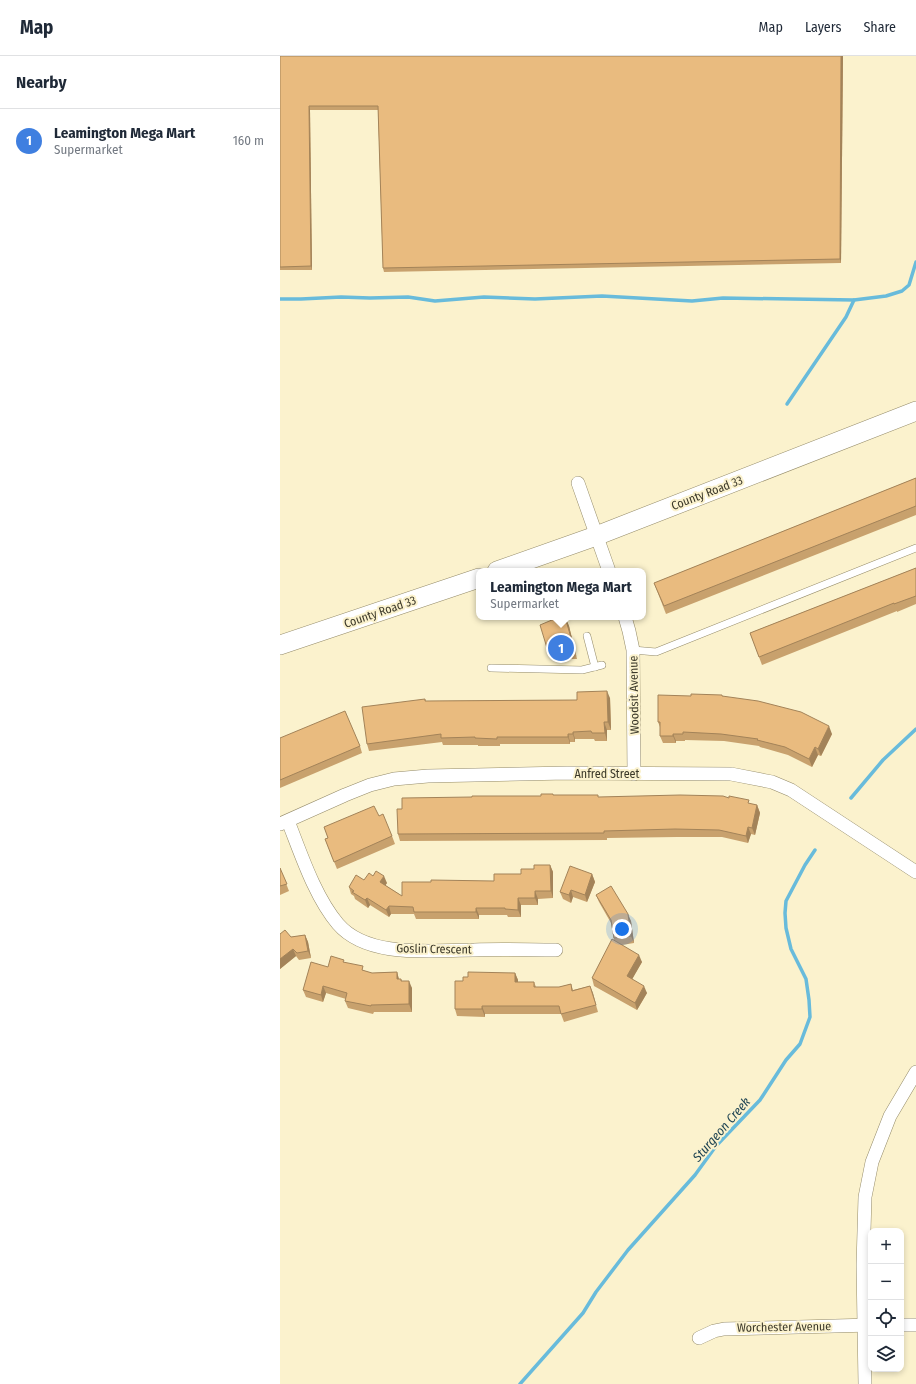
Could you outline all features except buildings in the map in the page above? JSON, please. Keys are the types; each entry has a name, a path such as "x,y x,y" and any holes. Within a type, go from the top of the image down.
{"main road":[{"name":"County Road 33","path":"506,568 596,536 916,411"},
{"name":"County Road 33","path":"280,645 476,579"}],"street":[{"path":"578,483 608,568"},
{"name":"Woodsit Avenue","path":"626,620 633,650 634,774"},
{"name":"Anfred Street","path":"284,822 357,790 394,779 440,775 731,774 772,782 791,790 916,872"},
{"name":"Goslin Crescent","path":"284,822 327,910 345,931 361,941 383,947 411,950 556,950"},
{"path":"865,1384 868,1325 863,1265 865,1197 872,1162 881,1138 890,1116 911,1093 916,1072"},
{"name":"Worchester Avenue","path":"699,1338 724,1328 868,1325"},
{"path":"904,1325 916,1325"}],"lane":[{"path":"633,650 656,652 916,548"},
{"path":"491,668 582,670 599,666 587,636"}],"waterway":[{"path":"280,299 408,297 435,301 484,297 535,299 602,296 692,301 723,298 854,300 886,296 902,291 909,285 916,262"},
{"path":"787,404 846,317 854,300"},
{"name":"Sturgeon Creek","path":"851,798 883,760 916,729"},
{"name":"Sturgeon Creek","path":"520,1384 583,1313 596,1292 628,1250 695,1175 716,1146 760,1100 786,1060 800,1044 810,1017 809,1000 806,979 791,949 786,928 785,913 786,901 805,865 815,850"}],"place":[{"name":"Leamington Mega Mart","path":"561,648"}]}
